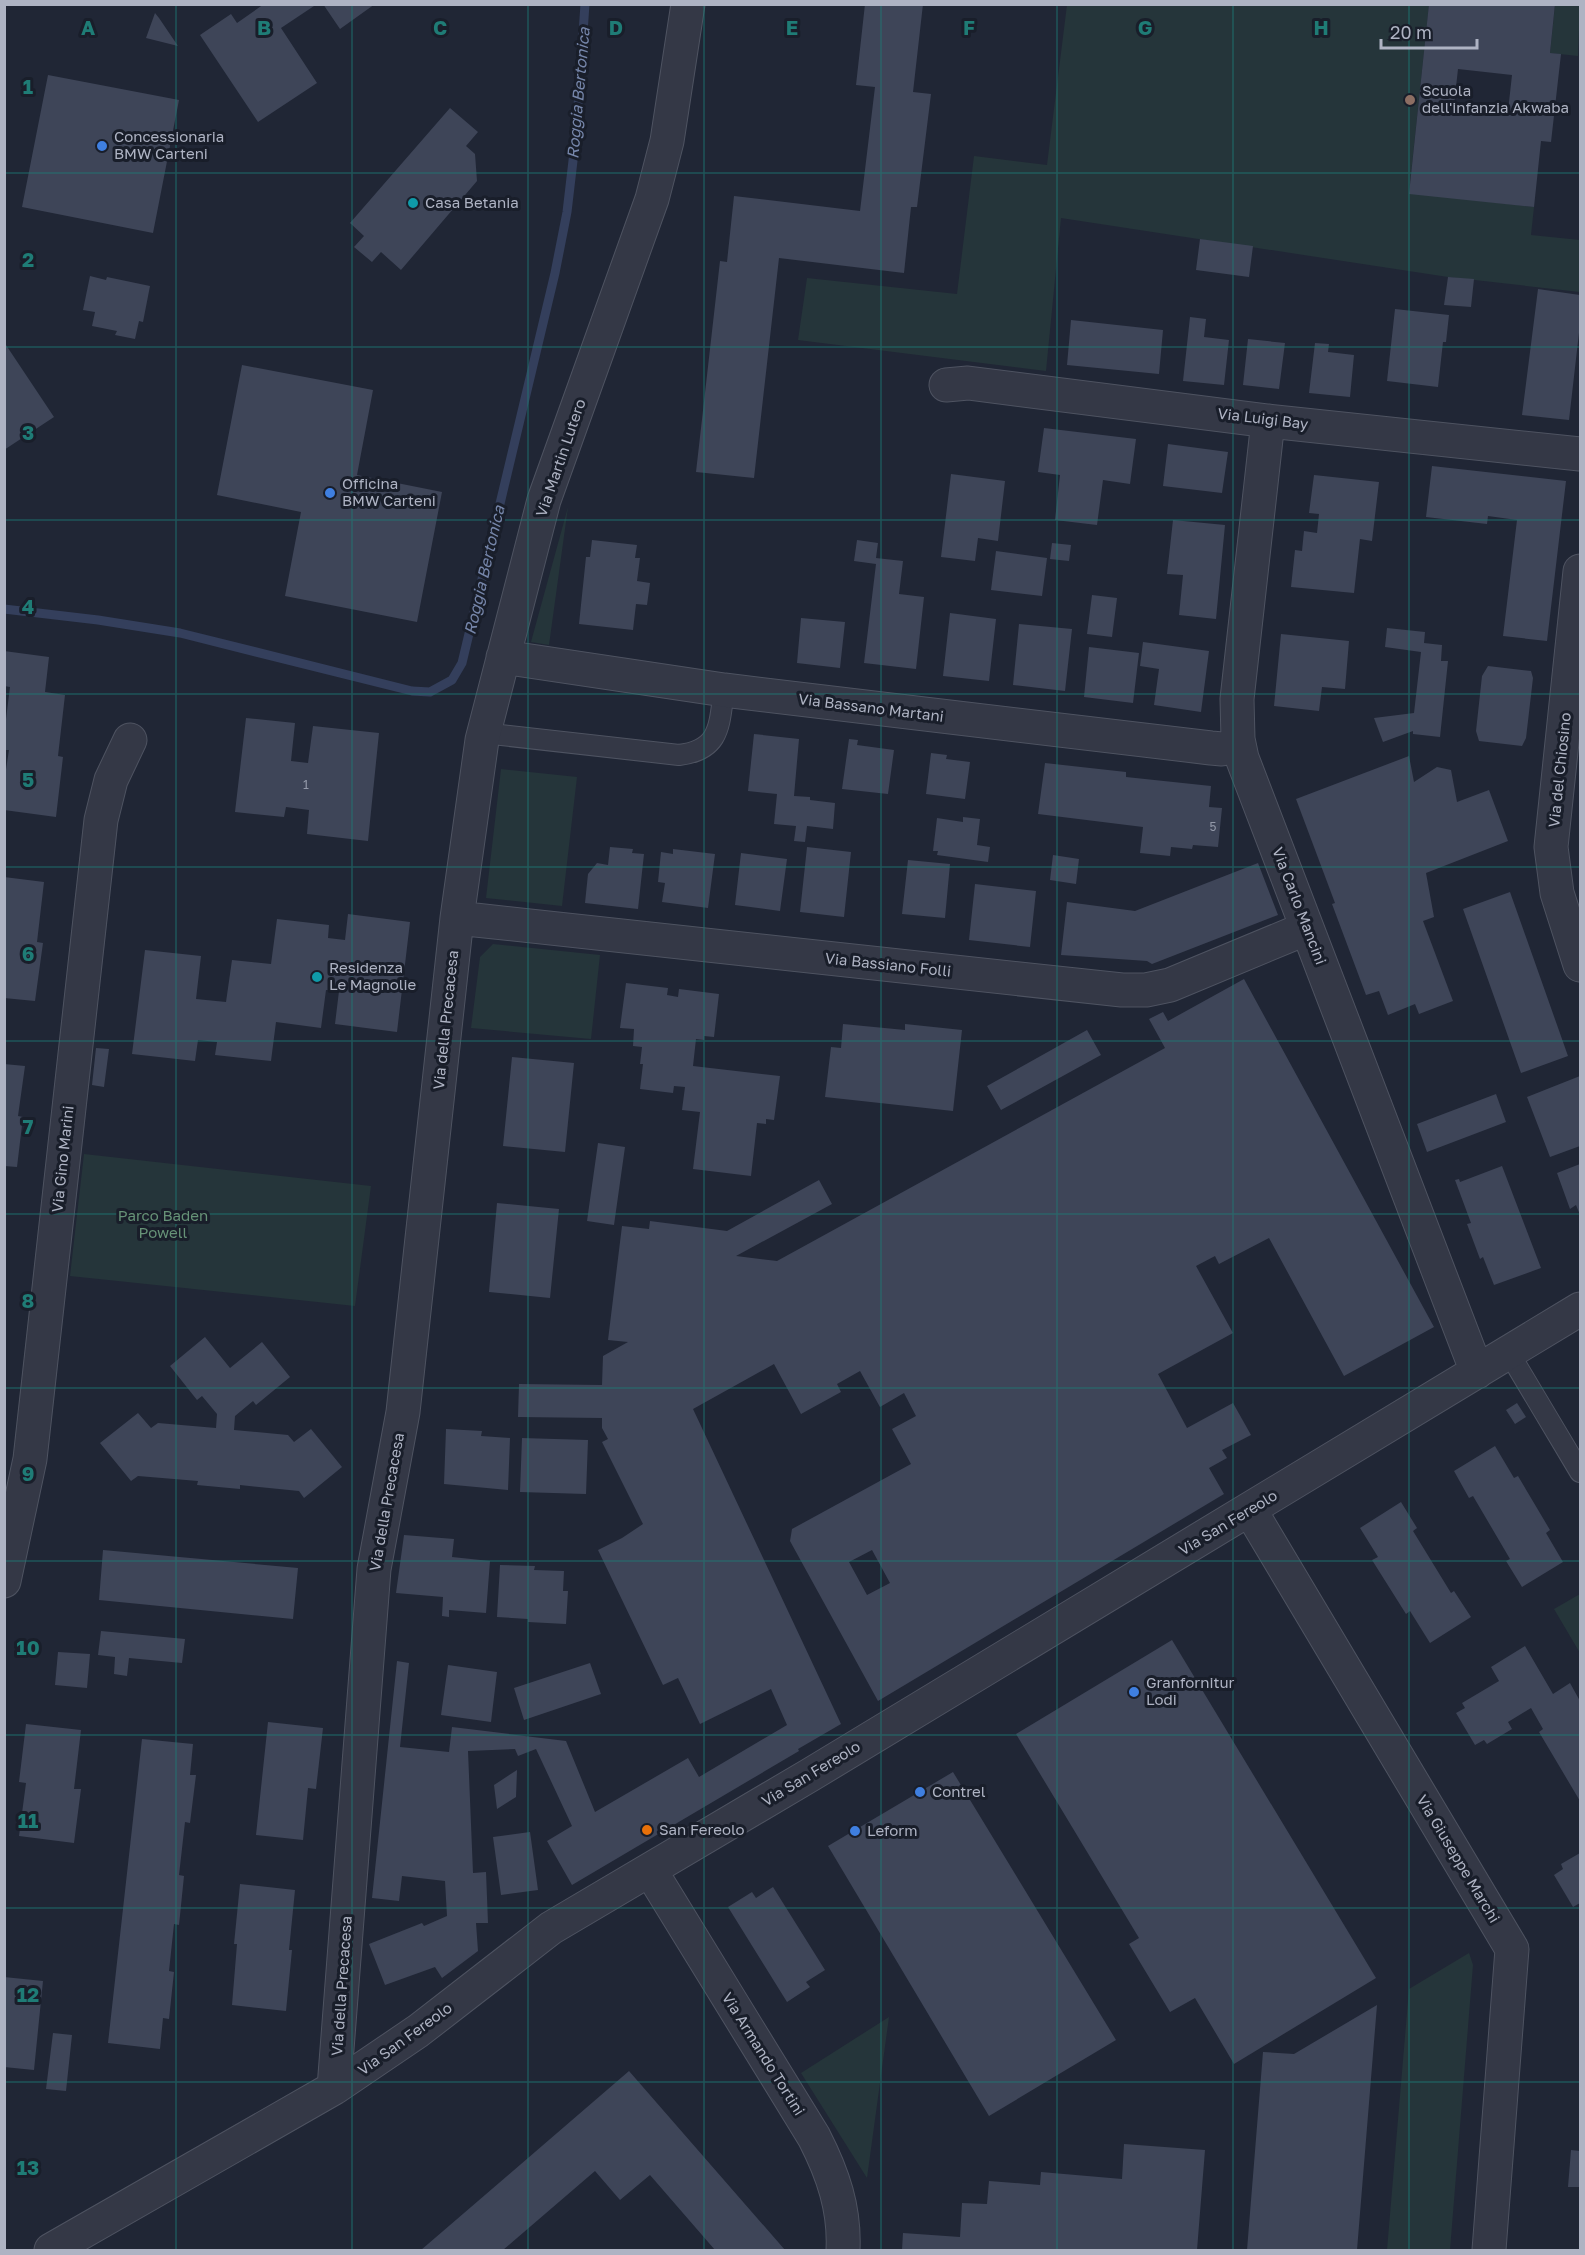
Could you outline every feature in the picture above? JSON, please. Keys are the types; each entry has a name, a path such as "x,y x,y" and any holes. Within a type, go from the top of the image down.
{"street":[{"name":"Via Martin Lutero","path":"458,918 483,733 544,500 652,199 667,141 688,4"},
{"name":"Via Luigi Bay","path":"946,385 968,383 1268,421 1581,454"},
{"name":"Via Carlo Mancini","path":"1268,421 1236,718 1239,745 1242,758 1477,1372"},
{"name":"Via del Chiosino","path":"1581,571 1551,847 1557,893 1581,965"},
{"name":"Via Bassano Martani","path":"503,657 724,690 1211,748 1222,749 1239,745"},
{"name":"Via Gino Marini","path":"4,1581 30,1459 101,819 111,780 130,740"},
{"name":"Via Bassiano Folli","path":"458,918 1122,990 1146,990 1170,985 1307,928"},
{"name":"Via della Precacesa","path":"334,2088 374,1569 403,1412 458,918"},
{"name":"Via San Fereolo","path":"51,2250 334,2088 418,2031 551,1928 1581,1309"},
{"name":"Via Giuseppe Marchi","path":"1250,1510 1512,1949 1489,2250"},
{"name":"Via Armando Tortini","path":"650,1870 814,2137 829,2167 840,2200 843,2250"}],"lane":[{"path":"483,733 679,755 694,753 706,748 714,738 719,725 724,690"},
{"path":"1509,1353 1581,1472"}],"green space":[{"path":"1067,5 1429,5 1409,193 1534,207 1531,235 1580,240 1580,292 1448,277 1061,218 1046,371 798,340 807,278 957,294 974,156 1047,165"},
{"path":"1555,5 1580,5 1578,56 1550,53"},
{"path":"568,507 549,645 531,642"},
{"path":"501,769 577,777 562,906 486,898"},
{"path":"493,944 600,955 591,1039 471,1028 480,957"},
{"name":"Parco Baden Powell","path":"84,1154 371,1186 355,1306 70,1276"},
{"path":"1580,1594 1580,1653 1554,1609"},
{"path":"1469,1953 1473,1965 1450,2250 1387,2250 1409,1989"},
{"path":"889,2017 867,2178 801,2073"}],"building":[{"path":"264,4 317,4 281,28 317,83 258,122 200,35 231,14 237,23"},
{"path":"323,4 375,4 340,29"},
{"path":"865,4 923,4 913,92 931,94 917,207 911,207 904,273 779,258 754,478 696,472 720,261 727,262 734,196 860,211 875,87 856,85"},
{"path":"1429,4 1555,4 1550,53 1561,54 1551,142 1541,141 1534,207 1409,194","holes":["1458,69 1512,75 1508,111 1454,105"]},
{"path":"155,13 159,18 178,46 146,38"},
{"name":"Concessionaria BMW Carteni","path":"48,75 179,100 153,233 22,207"},
{"name":"Casa Betania","path":"450,108 478,132 466,146 475,154 477,181 401,270 381,252 372,262 354,247 364,236 350,223"},
{"path":"1200,239 1253,246 1249,277 1196,270"},
{"path":"90,276 106,280 107,277 150,286 143,322 139,321 135,339 115,335 117,331 92,326 95,312 83,310"},
{"path":"1448,277 1474,279 1471,307 1444,305"},
{"path":"1538,289 1580,295 1580,324 1569,420 1522,415"},
{"path":"1395,309 1449,315 1446,342 1443,342 1438,387 1387,381"},
{"path":"1190,317 1206,319 1204,337 1229,340 1224,385 1183,381"},
{"path":"1071,320 1163,330 1159,374 1067,365"},
{"path":"1248,339 1285,343 1279,389 1243,385"},
{"path":"4,342 54,417 4,450"},
{"path":"1315,343 1329,344 1328,352 1354,355 1350,397 1309,393"},
{"name":"Officina BMW Carteni","path":"242,365 373,390 357,475 442,492 417,622 285,596 301,512 217,495"},
{"path":"1044,428 1136,439 1130,484 1103,480 1097,525 1055,520 1060,475 1038,472"},
{"path":"1168,444 1228,452 1222,493 1163,486"},
{"path":"1432,466 1566,481 1547,641 1503,636 1517,520 1488,516 1487,524 1426,517"},
{"path":"951,474 1005,481 998,541 978,538 975,561 941,557"},
{"path":"1314,475 1379,482 1372,541 1360,539 1354,593 1291,587 1295,550 1302,551 1304,531 1317,533 1319,514 1309,513"},
{"path":"1173,520 1225,525 1216,619 1179,615 1183,575 1167,574"},
{"path":"592,540 637,545 635,558 640,558 637,581 650,583 647,605 636,604 633,630 579,624 586,557 590,557"},
{"path":"857,540 878,543 876,558 903,561 899,594 924,597 916,669 864,663 876,564 854,561"},
{"path":"1052,543 1071,545 1069,561 1050,559"},
{"path":"996,551 1047,558 1042,596 991,590"},
{"path":"1092,595 1117,598 1112,637 1087,634"},
{"path":"950,613 996,619 989,681 943,676"},
{"path":"801,618 845,622 840,668 797,663"},
{"path":"1019,624 1072,629 1065,691 1013,685"},
{"path":"1387,628 1425,632 1424,643 1442,645 1441,661 1448,661 1440,737 1413,734 1413,731 1383,742 1374,718 1414,713 1421,652 1385,647"},
{"path":"1281,634 1349,641 1345,689 1322,687 1319,711 1274,706"},
{"path":"1143,642 1209,651 1201,712 1154,705 1159,669 1140,666"},
{"path":"1089,647 1139,653 1133,703 1084,697"},
{"path":"4,651 49,657 45,692 65,695 58,756 63,757 56,817 4,810 4,782 9,750 4,750 4,735 10,687 4,686"},
{"path":"1488,666 1531,671 1533,678 1526,738 1522,746 1479,741 1476,731 1482,676"},
{"path":"246,718 295,723 291,761 308,763 313,726 379,733 368,841 307,834 309,810 286,807 284,817 235,812"},
{"path":"754,734 799,739 794,796 835,803 833,829 807,826 805,842 794,841 796,826 774,824 777,794 748,791"},
{"path":"849,739 858,740 857,745 894,750 888,794 842,789"},
{"path":"931,753 947,755 946,759 970,762 965,799 926,794"},
{"path":"1409,756 1414,782 1437,767 1451,770 1457,802 1489,790 1508,841 1426,873 1434,917 1423,921 1453,1001 1419,1014 1415,1004 1388,1015 1379,991 1366,995 1296,799"},
{"path":"1045,763 1126,772 1126,777 1211,786 1209,807 1222,808 1218,847 1193,845 1192,849 1171,847 1170,856 1140,853 1143,827 1038,814"},
{"path":"963,817 980,819 977,845 990,847 988,862 937,855 938,851 933,851 937,818 963,822"},
{"path":"610,847 633,849 632,853 644,854 638,909 585,903 588,874 597,863 608,865"},
{"path":"807,847 851,852 844,917 800,912"},
{"path":"673,849 715,854 708,908 662,902 665,883 658,882 661,852 673,854"},
{"path":"741,853 787,859 780,911 735,905"},
{"path":"1053,855 1079,859 1076,884 1050,880"},
{"path":"908,860 950,864 945,918 902,914"},
{"path":"1258,863 1278,915 1152,964 1147,961 1061,955 1067,902 1135,911"},
{"path":"4,877 44,882 37,942 43,943 35,1001 4,998"},
{"path":"975,884 1036,891 1030,947 969,940"},
{"path":"1510,892 1568,1056 1521,1073 1463,909"},
{"name":"Residenza Le Magnolie","path":"348,914 410,922 397,1032 335,1024 339,991 326,990 321,1028 276,1022 271,1061 215,1055 217,1042 198,1040 195,1061 132,1054 145,950 201,956 196,999 226,1002 232,960 271,964 277,919 329,925 328,938 345,940"},
{"path":"1244,979 1434,1327 1344,1376 1269,1238 1219,1264 1215,1256 1196,1266 1233,1333 1158,1374 1187,1428 1233,1403 1251,1435 1222,1450 1227,1458 1209,1468 1224,1494 878,1701 790,1541 792,1529 911,1464 892,1429 916,1416 904,1393 880,1407 860,1371 837,1384 841,1392 801,1414 774,1364 693,1409 841,1724 572,1885 547,1841 572,1826 536,1749 518,1756 515,1749 468,1751 473,1873 486,1872 488,1923 476,1923 478,1951 442,1978 435,1967 385,1985 369,1944 422,1923 424,1926 447,1916 445,1881 402,1876 399,1901 372,1898 397,1661 409,1663 400,1747 449,1752 452,1727 566,1741 595,1812 688,1758 699,1777 787,1725 771,1689 700,1724 678,1678 663,1685 598,1550 643,1524 602,1442 608,1439 602,1428 602,1418 518,1417 519,1384 602,1385 603,1356 628,1342 608,1340 622,1226 649,1229 650,1221 727,1231 819,1180 832,1204 736,1256 777,1261 1165,1048 1149,1019 1163,1012 1168,1021","holes":["872,1550 890,1583 867,1595 849,1562"]},
{"path":"626,983 668,988 667,995 678,997 679,989 719,994 714,1037 704,1036 704,1040 696,1039 693,1066 780,1076 774,1120 766,1119 766,1124 757,1123 751,1176 693,1169 700,1112 682,1110 685,1087 674,1086 673,1093 640,1089 643,1064 640,1064 642,1047 633,1046 634,1029 620,1028"},
{"path":"843,1024 905,1030 905,1024 962,1030 953,1111 825,1097 831,1047 841,1048"},
{"path":"1087,1030 1101,1055 1001,1110 987,1086"},
{"path":"96,1048 109,1049 104,1087 92,1085"},
{"path":"512,1057 574,1063 565,1152 503,1146"},
{"path":"4,1064 25,1066 18,1116 23,1117 17,1167 4,1166"},
{"path":"1580,1076 1580,1146 1550,1157 1527,1097"},
{"path":"1496,1094 1506,1122 1427,1152 1417,1124"},
{"path":"598,1143 625,1147 614,1225 587,1221"},
{"path":"1580,1164 1580,1215 1576,1205 1570,1209 1557,1173"},
{"path":"1502,1166 1541,1268 1494,1285 1483,1257 1480,1259 1467,1224 1471,1223 1455,1180 1459,1179 1460,1182"},
{"path":"497,1203 559,1209 550,1298 489,1292"},
{"path":"205,1337 230,1368 262,1342 290,1377 256,1405 253,1401 235,1416 234,1430 288,1435 294,1442 311,1429 342,1467 304,1498 299,1491 240,1485 240,1489 197,1485 198,1481 138,1476 131,1481 100,1443 138,1413 151,1428 158,1423 216,1428 217,1414 202,1396 197,1400 170,1366"},
{"path":"1517,1403 1526,1417 1515,1424 1506,1410"},
{"path":"446,1429 482,1431 481,1436 510,1438 508,1490 444,1484"},
{"path":"522,1438 588,1440 586,1494 520,1492"},
{"path":"1495,1446 1514,1478 1518,1476 1550,1530 1546,1533 1563,1562 1522,1587 1506,1561 1510,1559 1473,1496 1469,1498 1454,1471"},
{"path":"1401,1502 1417,1528 1413,1531 1451,1593 1454,1591 1471,1617 1430,1643 1410,1611 1406,1614 1372,1560 1378,1557 1360,1528"},
{"path":"404,1535 454,1539 452,1557 490,1561 486,1613 449,1610 449,1617 442,1616 443,1597 396,1593"},
{"path":"103,1550 298,1568 293,1619 99,1600"},
{"path":"500,1565 535,1566 534,1570 564,1571 563,1591 568,1591 566,1624 528,1622 528,1619 497,1617"},
{"path":"101,1631 185,1639 182,1663 129,1658 127,1676 114,1674 115,1657 98,1655"},
{"path":"1172,1640 1376,1978 1234,2064 1195,1998 1170,2012 1129,1944 1139,1938 1016,1734"},
{"path":"1525,1646 1553,1694 1570,1683 1580,1701 1580,1801 1539,1732 1543,1729 1531,1708 1508,1722 1512,1729 1487,1744 1484,1740 1475,1745 1456,1713 1465,1708 1462,1703 1499,1681 1491,1667"},
{"path":"58,1652 90,1654 87,1688 55,1685"},
{"path":"590,1663 601,1694 524,1720 514,1688"},
{"path":"448,1665 497,1672 491,1722 441,1715"},
{"path":"268,1722 323,1728 316,1789 308,1788 303,1840 256,1835"},
{"path":"26,1724 81,1730 74,1789 81,1789 74,1843 19,1836 26,1783 19,1782"},
{"path":"142,1739 193,1744 190,1775 196,1775 190,1823 185,1822 179,1875 184,1876 179,1925 174,1924 169,1971 174,1972 169,2019 163,2018 160,2049 108,2043"},
{"path":"517,1770 516,1797 497,1809 494,1785"},
{"path":"953,1772 1116,2040 989,2116 828,1846"},
{"path":"530,1832 538,1890 501,1895 493,1837"},
{"path":"1580,1853 1580,1903 1573,1907 1554,1875 1563,1869 1561,1864"},
{"path":"240,1884 295,1890 286,2011 232,2005 237,1944 234,1944"},
{"path":"773,1887 825,1970 806,1982 810,1987 787,2002 728,1907 752,1892 756,1898"},
{"path":"4,1977 43,1981 34,2070 4,2067"},
{"path":"1377,2005 1357,2250 1247,2250 1263,2052 1294,2054"},
{"path":"53,2033 72,2035 66,2091 46,2089"},
{"path":"629,2071 785,2250 715,2250 650,2175 620,2200 595,2171 503,2250 421,2250"},
{"path":"1124,2144 1205,2150 1197,2250 902,2250 903,2233 960,2237 962,2203 987,2204 989,2181 1040,2185 1041,2172 1122,2179"},
{"path":"1571,2150 1580,2151 1580,2187 1568,2187"}],"waterway":[{"name":"Roggia Bertonica","path":"4,609 98,620 180,633 412,691 430,692 452,680 462,663 555,273 567,212 576,135 585,4"}],"place":[{"name":"Scuola dell'infanzia Akwaba","path":"1410,100"},
{"name":"Concessionaria BMW Carteni","path":"102,146"},
{"name":"Casa Betania","path":"413,203"},
{"name":"Officina BMW Carteni","path":"330,493"},
{"name":"Residenza Le Magnolie","path":"317,977"},
{"name":"Granfornitur Lodi","path":"1134,1692"},
{"name":"Contrel","path":"920,1792"},
{"name":"San Fereolo","path":"647,1830"},
{"name":"Leform","path":"855,1831"}]}
